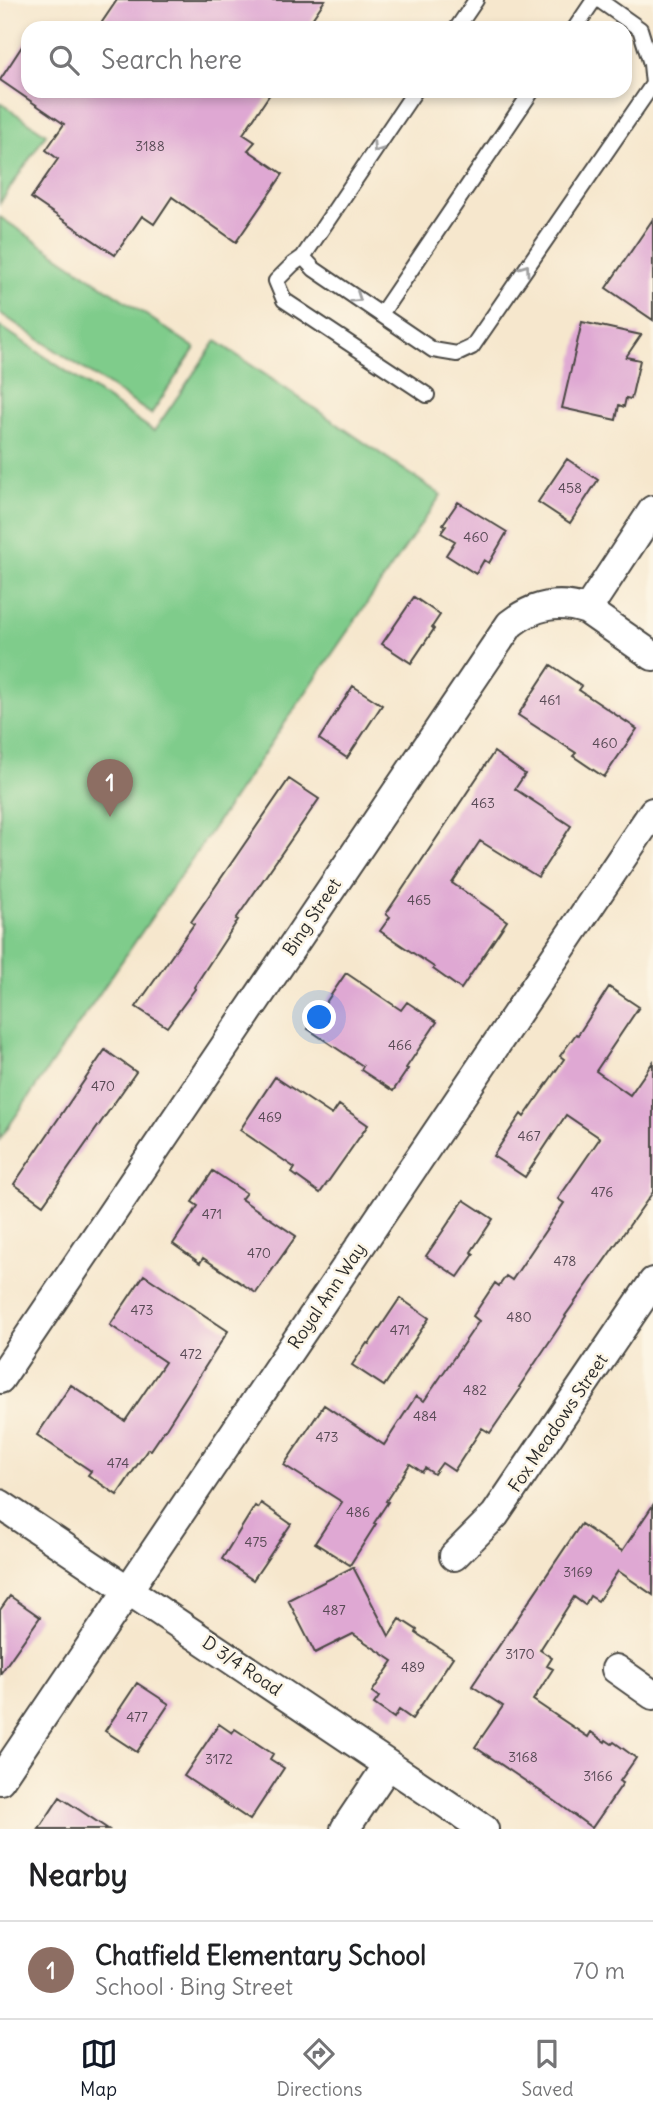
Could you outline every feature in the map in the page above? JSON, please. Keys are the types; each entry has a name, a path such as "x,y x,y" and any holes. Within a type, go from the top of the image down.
{"street":[{"path":"653,510 587,610 653,656"},
{"name":"Bing Street","path":"0,1379 510,624 522,614 549,605 562,604 587,610"},
{"name":"Royal Ann Way","path":"0,1780 653,812"},
{"name":"Fox Meadows Street","path":"454,1556 495,1515 653,1282"},
{"name":"D 3/4 Road","path":"0,1504 484,1829"},
{"path":"615,1669 653,1695"},
{"path":"345,1829 388,1765"}],"lane":[{"path":"462,21 476,0"},
{"path":"580,21 596,0 628,21"},
{"path":"303,257 314,270 433,350 457,354 471,347 653,84 651,64 640,29 632,24"},
{"path":"410,98 303,257 276,281 284,300 427,395"},
{"path":"381,314 527,98"}],"green space":[{"path":"0,103 46,134 0,203"},
{"path":"0,217 195,348 151,414 0,313"},
{"path":"0,326 154,431 216,341 441,495 0,1139"}],"building":[{"path":"117,0 325,0 311,21 103,21"},
{"path":"21,48 21,94 0,80"},
{"path":"26,98 267,98 243,134 255,142 248,150 283,174 236,242 172,197 154,224 142,216 115,255 31,198 58,159 46,150 64,124"},
{"path":"653,219 653,320 606,288"},
{"path":"582,322 641,335 626,357 640,360 631,399 626,398 624,407 619,405 616,420 562,408"},
{"path":"567,459 598,480 570,523 538,502"},
{"path":"458,502 507,532 489,563 484,560 476,574 446,555 455,541 441,533 446,526 443,524"},
{"path":"414,597 440,615 432,627 434,629 411,663 382,644"},
{"path":"551,665 582,686 579,690 637,729 604,777 573,756 576,753 518,715"},
{"path":"353,686 382,705 347,758 319,739"},
{"path":"494,752 525,774 515,789 571,826 538,877 480,841 452,883 507,921 461,989 433,969 434,967 380,931 390,917 386,914"},
{"path":"289,779 319,799 236,919 238,920 195,989 167,1027 136,1007"},
{"path":"346,973 401,1010 407,1002 437,1022 393,1091 361,1070 363,1066 308,1029"},
{"path":"609,987 639,1007 596,1071 630,1095 653,1062 653,1192 565,1316 490,1433 482,1428 454,1471 442,1463 434,1474 425,1468 422,1472 410,1464 350,1565 315,1543 342,1502 284,1465 324,1405 384,1445 416,1396 424,1401 479,1321 473,1316 495,1283 499,1286 506,1276 512,1280 564,1203 558,1199 600,1138 566,1115 525,1177 493,1156 521,1114 524,1117 564,1059 560,1056 576,1034 578,1035"},
{"path":"105,1050 136,1072 43,1205 14,1184"},
{"path":"275,1077 332,1115 339,1105 368,1125 320,1193 292,1173 295,1168 240,1130"},
{"path":"213,1171 246,1193 241,1199 296,1236 256,1293 203,1258 200,1263 173,1244 198,1206 192,1202"},
{"path":"464,1200 493,1219 458,1277 426,1256"},
{"path":"144,1275 228,1331 166,1428 151,1450 148,1449 117,1495 88,1475 91,1471 37,1435 71,1385 125,1421 165,1362 110,1325"},
{"path":"400,1298 429,1318 384,1386 352,1365"},
{"path":"261,1503 291,1524 253,1580 222,1559 255,1506 258,1508"},
{"path":"653,1505 653,1595 618,1571 598,1601 590,1596 585,1605 574,1597 540,1650 552,1658 547,1666 553,1669 533,1700 588,1737 591,1732 605,1742 614,1742 636,1758 620,1781 623,1783 592,1828 475,1747 503,1706 472,1686 581,1524 622,1551"},
{"path":"353,1567 389,1636 400,1619 453,1657 412,1719 399,1710 394,1718 374,1704 379,1697 372,1692 393,1661 353,1634 315,1653 288,1600"},
{"path":"10,1596 40,1617 0,1674 0,1610"},
{"path":"137,1683 169,1704 137,1752 105,1731"},
{"path":"219,1724 232,1733 235,1729 273,1754 270,1759 284,1768 250,1820 184,1776"},
{"path":"60,1797 108,1829 39,1829"}],"place":[{"name":"Chatfield Elementary School","path":"110,817"}]}
